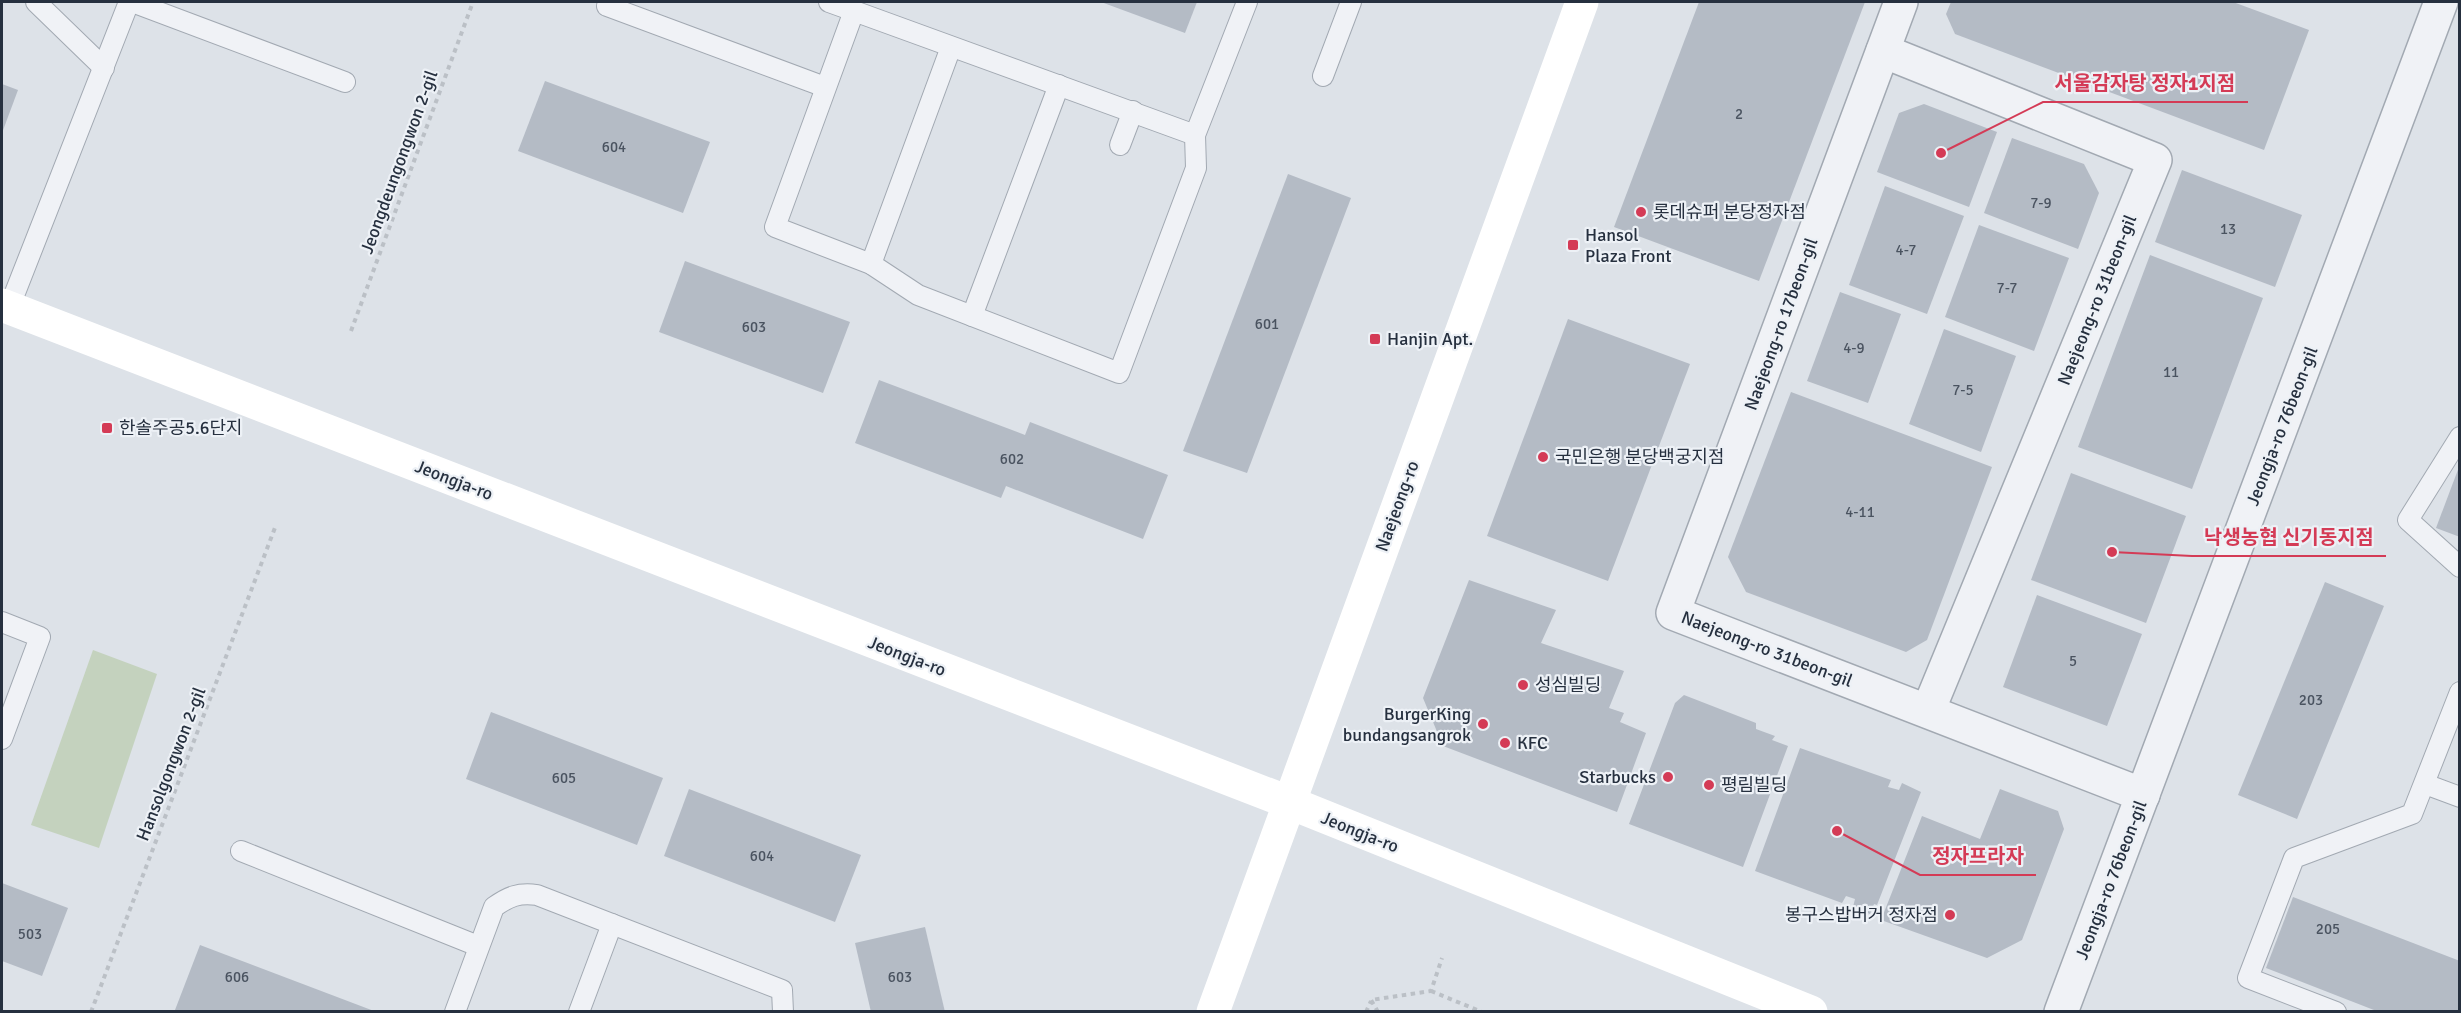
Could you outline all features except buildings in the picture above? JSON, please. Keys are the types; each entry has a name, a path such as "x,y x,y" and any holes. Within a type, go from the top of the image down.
{"street":[{"name":"Naejeong-ro","path":"1212,1011 1582,2"},
{"name":"Naejeong-ro 17beon-gil","path":"1673,613 1901,2"},
{"name":"Jeongja-ro 76beon-gil","path":"2061,1011 2440,7"},
{"name":"Naejeong-ro 31beon-gil","path":"1883,51 2155,160 1928,711"},
{"name":"Jeongja-ro","path":"5,307 1287,802 1811,1011"},
{"name":"Naejeong-ro 31beon-gil","path":"1673,613 2143,795"}],"lane":[{"path":"36,2 104,68"},
{"path":"5,307 131,2 345,82"},
{"path":"609,2 607,6 825,87"},
{"path":"829,2 1195,135"},
{"path":"854,10 775,227 871,264 918,296 1119,373 1196,168 1195,135 1247,2"},
{"path":"1323,75 1352,2"},
{"path":"871,264 951,47"},
{"path":"972,316 1059,85"},
{"path":"1120,145 1133,111"},
{"path":"2460,437 2408,520 2460,567"},
{"path":"2,622 40,637 2,739"},
{"path":"2336,1011 2248,978 2294,858 2412,813 2460,692"},
{"path":"2425,784 2460,797"},
{"path":"240,850 478,946"},
{"path":"455,1011 494,907 508,897 524,893 537,895 782,990 783,1011"},
{"path":"579,1011 612,924"}],"path":[{"name":"Jeongdeungongwon 2-gil","path":"351,331 473,2"},
{"name":"Hansolgongwon 2-gil","path":"91,1011 276,525"},
{"path":"1431,992 1442,958"},
{"path":"1371,1000 1431,992 1482,1011"},
{"path":"1366,1011 1371,1000"},
{"path":"1371,1000 1378,1011"}],"green space":[{"path":"93,650 157,674 99,848 31,825"}],"place":[{"name":"서울감자탕 정자1지점","path":"1941,153"},
{"name":"롯데슈퍼 분당정자점","path":"1641,212"},
{"name":"Hansol Plaza Front","path":"1573,245"},
{"name":"Hanjin Apt.","path":"1375,339"},
{"name":"한솔주공5.6단지","path":"107,428"},
{"name":"국민은행 분당백궁지점","path":"1543,457"},
{"name":"낙생농협 신기동지점","path":"2112,552"},
{"name":"성심빌딩","path":"1523,685"},
{"name":"BurgerKing bundangsangrok","path":"1483,724"},
{"name":"KFC","path":"1505,743"},
{"name":"Starbucks","path":"1668,777"},
{"name":"평림빌딩","path":"1709,785"},
{"name":"정자프라자","path":"1837,831"},
{"name":"봉구스밥버거 정자점","path":"1950,915"}]}
